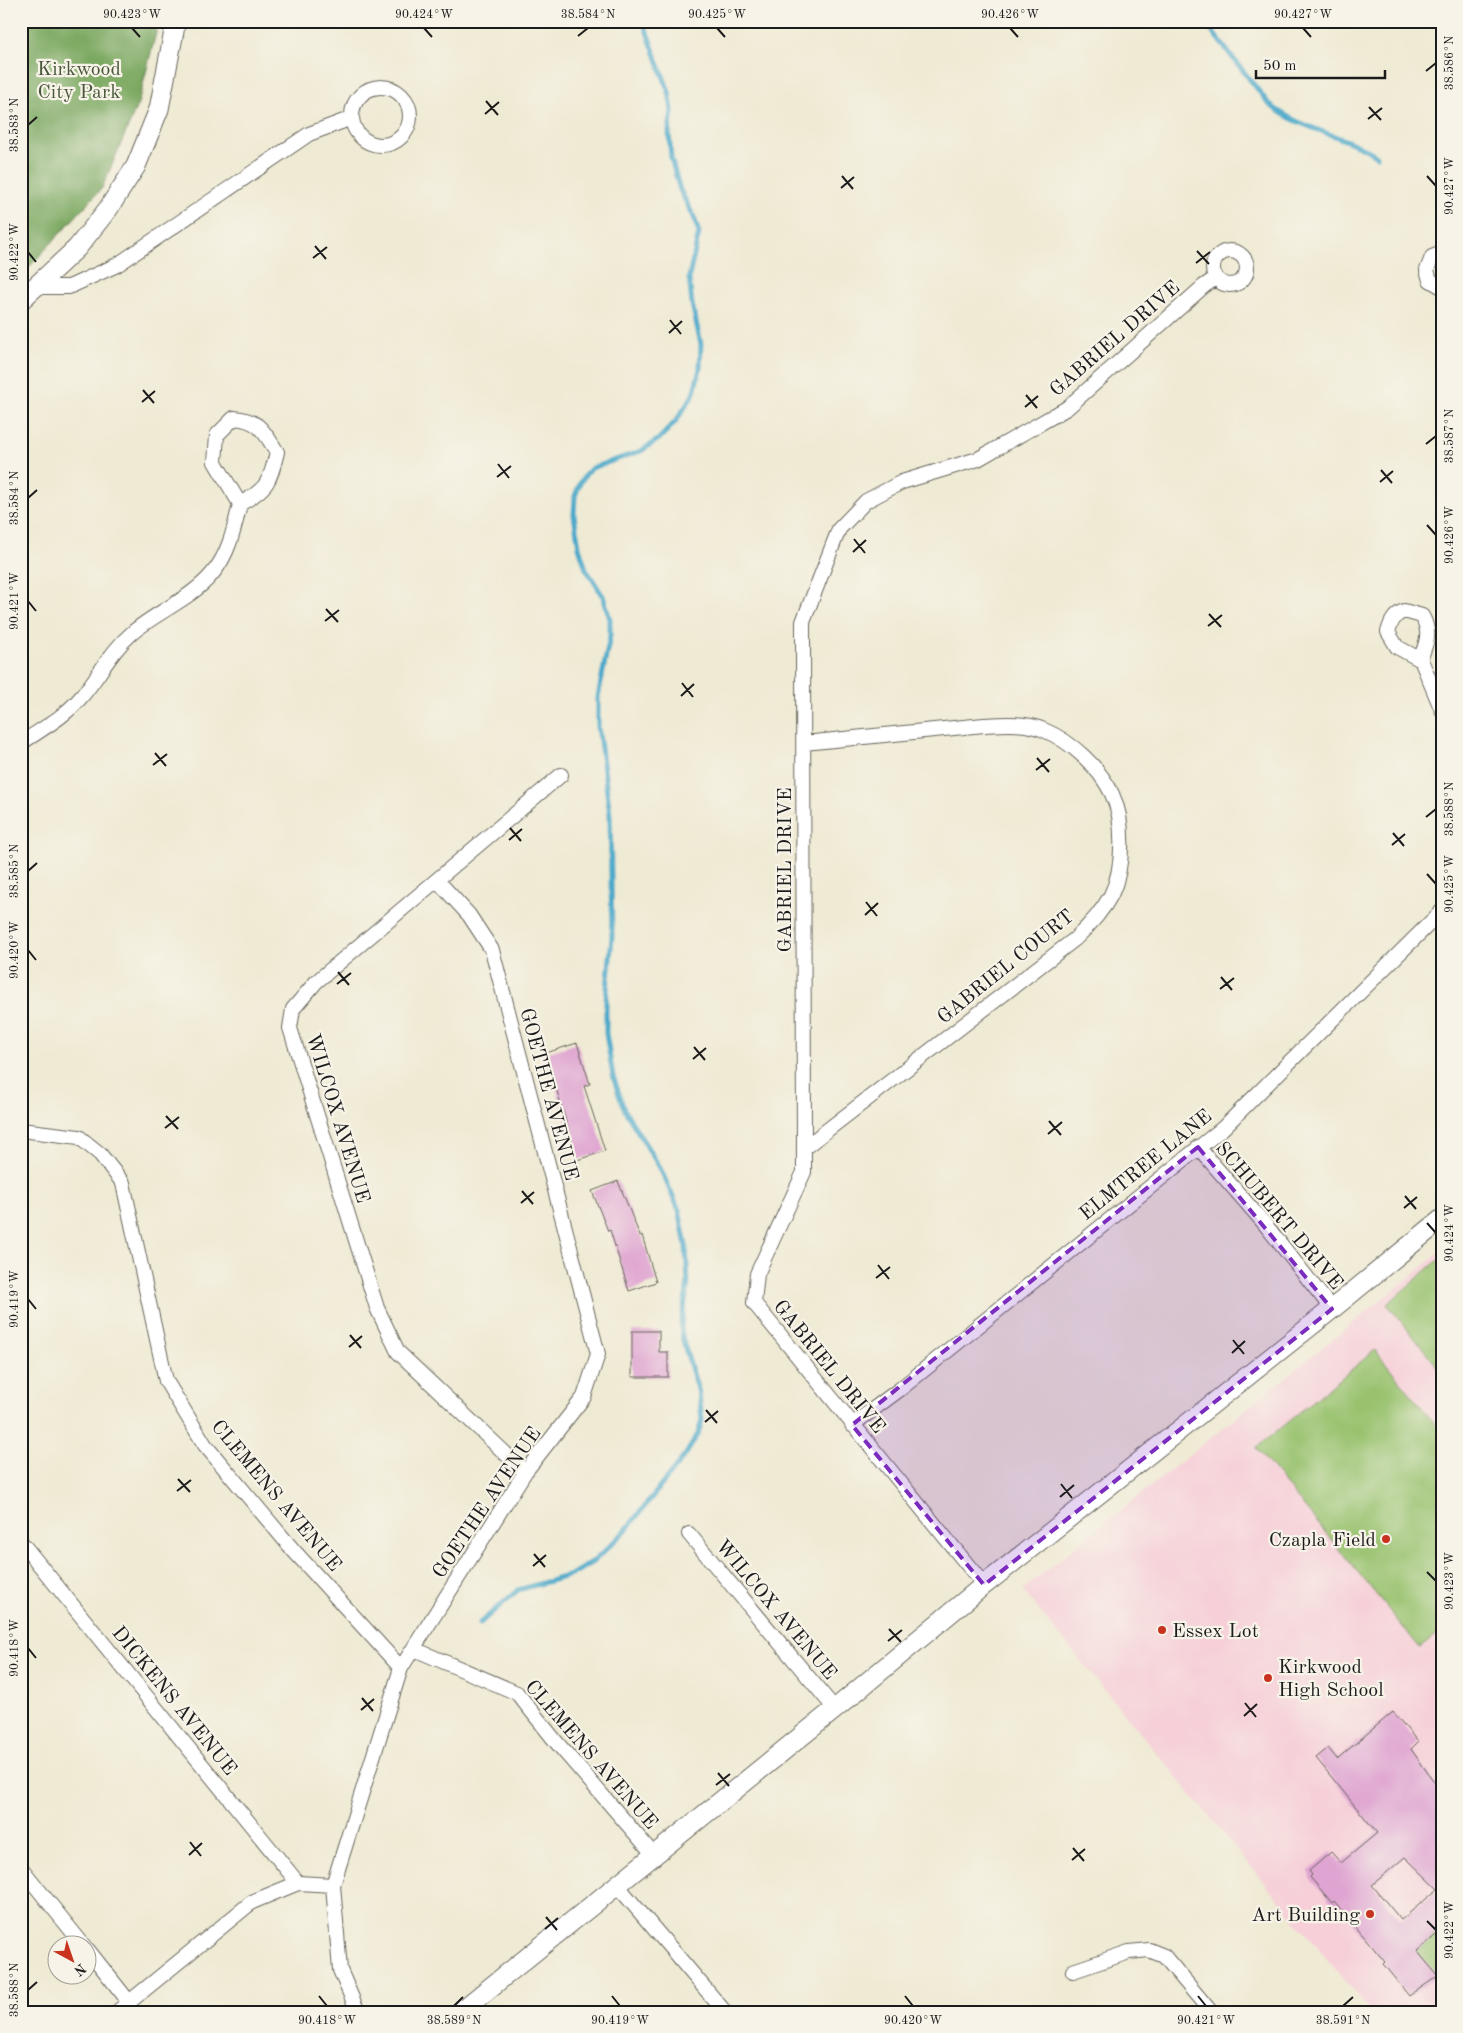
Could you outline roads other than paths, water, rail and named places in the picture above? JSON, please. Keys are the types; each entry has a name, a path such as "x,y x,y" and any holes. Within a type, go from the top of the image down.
{"street":[{"path":"21,300 77,248 103,216 136,166 159,109 176,21"},
{"path":"379,87 390,88 400,94 407,103 410,114 408,125 403,135 394,142 383,145 372,144 362,138 355,129 352,118 353,107 358,97 368,90 379,87"},
{"path":"37,287 69,288 117,265 309,134 352,118"},
{"path":"1442,253 1432,258 1427,270 1430,280 1442,287"},
{"name":"GABRIEL DRIVE","path":"984,1584 852,1426 754,1303 757,1274 804,1172 803,622 839,529 866,501 894,486 978,459 1067,408 1204,286 1216,278"},
{"path":"21,742 66,712 81,697 106,662 131,634 200,586 212,573 230,545 240,504 215,462 217,435 234,418 252,421 266,434 277,452 272,475 260,493 240,504"},
{"path":"1421,660 1442,710"},
{"name":"GABRIEL COURT","path":"804,743 984,725 1014,724 1044,729 1070,746 1094,766 1113,795 1120,827 1122,861 1111,894 1095,919 1076,939 804,1148"},
{"name":"WILCOX AVENUE","path":"525,1472 398,1352 376,1308 290,1028 293,1009 316,982 562,775"},
{"name":"GOETHE AVENUE","path":"358,2012 340,1970 333,1885 401,1668 525,1472 584,1397 598,1354 492,950 470,915 437,880"},
{"name":"ELMTREE LANE","path":"852,1426 1223,1128 1442,911"},
{"name":"CLEMENS AVENUE","path":"21,1130 80,1137 100,1154 123,1183 166,1381 212,1453 294,1551 401,1668"},
{"name":"SCHUBERT DRIVE","path":"1198,1147 1264,1223 1332,1309"},
{"path":"460,2012 835,1709 984,1584 1332,1309 1442,1219"},
{"name":"WILCOX AVENUE","path":"689,1534 835,1709"},
{"name":"DICKENS AVENUE","path":"21,1542 298,1882"},
{"name":"CLEMENS AVENUE","path":"414,1649 517,1693 556,1743 654,1855"},
{"path":"21,1868 76,1936"},
{"path":"117,2012 252,1902 298,1882 333,1885"},
{"path":"617,1885 725,2012"},
{"path":"1073,1971 1128,1952 1149,1950 1164,1956 1211,2012"},
{"path":"98,1962 130,2002"}],"waterway":[{"path":"480,1623 518,1590 571,1575 594,1561 626,1530 686,1454 698,1434 702,1420 699,1393 683,1341 681,1326 688,1283 686,1246 679,1210 660,1168 624,1109 613,1076 606,1033 606,1000 612,937 610,814 598,726 598,697 610,636 610,619 603,596 586,569 579,547 574,515 575,496 586,474 592,468 641,451 659,439 676,421 693,395 700,369 701,344 692,304 689,277 699,233 694,217 680,190 671,158 669,131 672,111 669,92 643,21"},
{"path":"1204,21 1269,104 1294,120 1351,142 1377,156"}],"place":[{"name":"Czapla Field","path":"1386,1539"},
{"name":"Essex Lot","path":"1162,1630"},
{"name":"Kirkwood High School","path":"1268,1678"},
{"name":"Art Building","path":"1370,1914"}],"park label":[{"name":"Kirkwood City Park","path":"79,80"}]}
